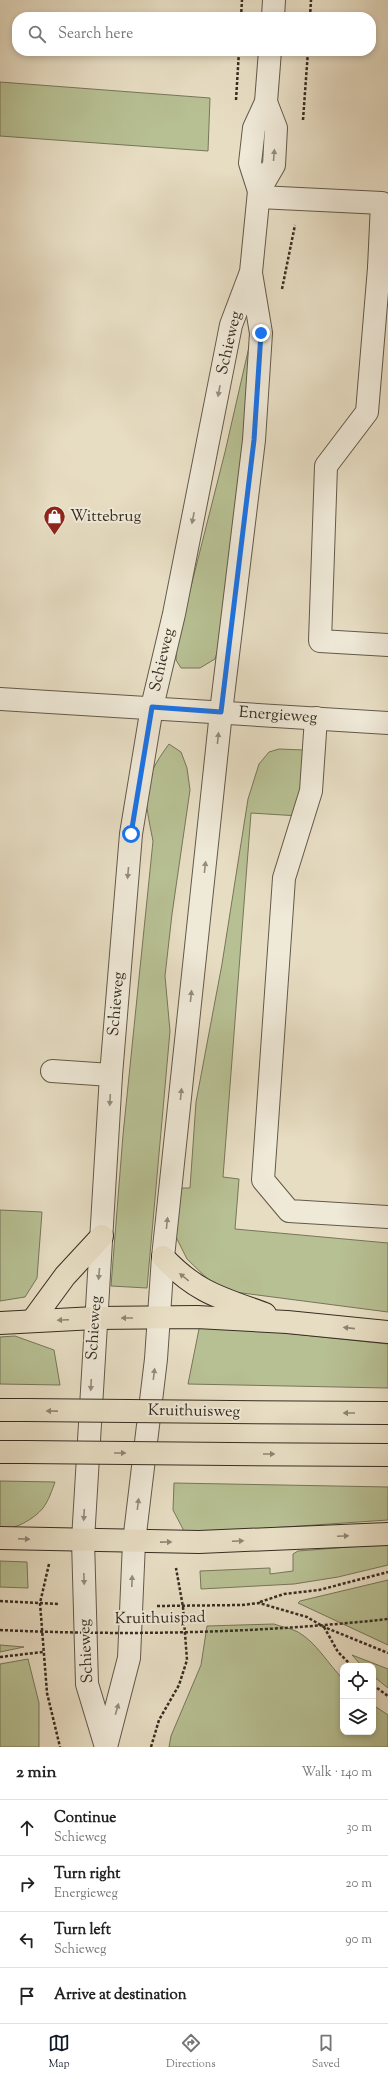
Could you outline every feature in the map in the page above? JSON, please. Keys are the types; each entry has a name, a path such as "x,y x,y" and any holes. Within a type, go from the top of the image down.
{"highway":[{"path":"32,1321 65,1276 102,1236"},
{"path":"163,1257 177,1271 208,1294 287,1322"},
{"path":"0,1323 95,1318 197,1317 287,1322 388,1332"},
{"name":"Kruithuisweg","path":"0,1410 388,1413"},
{"path":"0,1452 388,1455"},
{"path":"0,1538 134,1542 199,1542 388,1534"}],"street":[{"path":"273,12 274,0"},
{"name":"Schieweg","path":"106,1747 87,1684 83,1540 95,1318 102,1236 111,1075 131,834 152,707 174,614 231,325 251,272 259,194 274,165 276,128 266,102 270,56"},
{"path":"259,194 382,203 383,268 367,412 326,466 320,641 388,646"},
{"name":"Schieweg","path":"106,1747 130,1658 134,1542 160,1318 163,1257 221,712 254,440 261,333 251,272"},
{"name":"Energieweg","path":"0,699 152,707 388,723"},
{"path":"316,718 311,791 284,878 263,1180 289,1211 388,1217"},
{"path":"52,1072 111,1075"}],"path":[{"path":"241,12 242,0"},
{"path":"311,12 312,0"},
{"name":"Kruithuispad","path":"151,1747 159,1720 180,1685 187,1660 183,1607 259,1603 284,1594 319,1590 388,1572"},
{"path":"0,1601 40,1603 47,1692 60,1747"},
{"name":"Kruithuispad","path":"259,1603 307,1616 324,1627 388,1652"},
{"name":"Kruithuispad","path":"0,1630 62,1633 264,1629 388,1619"},
{"path":"324,1627 338,1652 349,1663"},
{"path":"0,1657 43,1652"},
{"path":"376,1687 388,1696"}],"green space":[{"path":"0,82 210,98 208,151 0,136"},
{"path":"254,325 225,627 215,659 200,668 181,668 176,660 177,642 225,452"},
{"path":"169,744 181,752 187,768 190,790 172,914 165,976 170,1031 147,1288 111,1286 123,1135 153,841 146,801 147,790 153,769"},
{"path":"279,749 304,750 299,816 251,813 223,1177 239,1179 235,1229 388,1243 388,1312 219,1290 187,1259 173,1231 182,1188 190,1188 196,1102 222,964 248,799 259,764 269,752"},
{"path":"0,1210 42,1212 37,1278 25,1297 0,1301"},
{"path":"200,1324 388,1344 388,1388 188,1384"},
{"path":"15,1336 54,1350 60,1385 0,1384 0,1337"},
{"path":"0,1481 55,1482 45,1505 35,1516 18,1526 0,1529"},
{"path":"174,1483 388,1487 388,1520 226,1531 184,1531 173,1510"},
{"path":"388,1544 388,1565 338,1577 294,1584 201,1589 200,1571 270,1568 270,1574 293,1571 293,1554 298,1551"},
{"path":"0,1561 27,1562 28,1588 0,1587"},
{"path":"388,1580 388,1645 298,1603 300,1601"},
{"path":"274,1624 295,1631 305,1637 317,1648 340,1675 340,1735 376,1735 376,1707 388,1715 388,1747 169,1747 171,1736 201,1665 207,1626"},
{"path":"0,1645 24,1647 0,1652"},
{"path":"352,1655 373,1663 359,1663"},
{"path":"28,1659 39,1703 39,1747 0,1747 0,1664"},
{"path":"376,1664 388,1669 388,1688 376,1678"}],"place":[{"name":"Wittebrug","path":"55,536"}],"route":[{"path":"131,834 152,707 221,712 254,440 261,333"}]}
